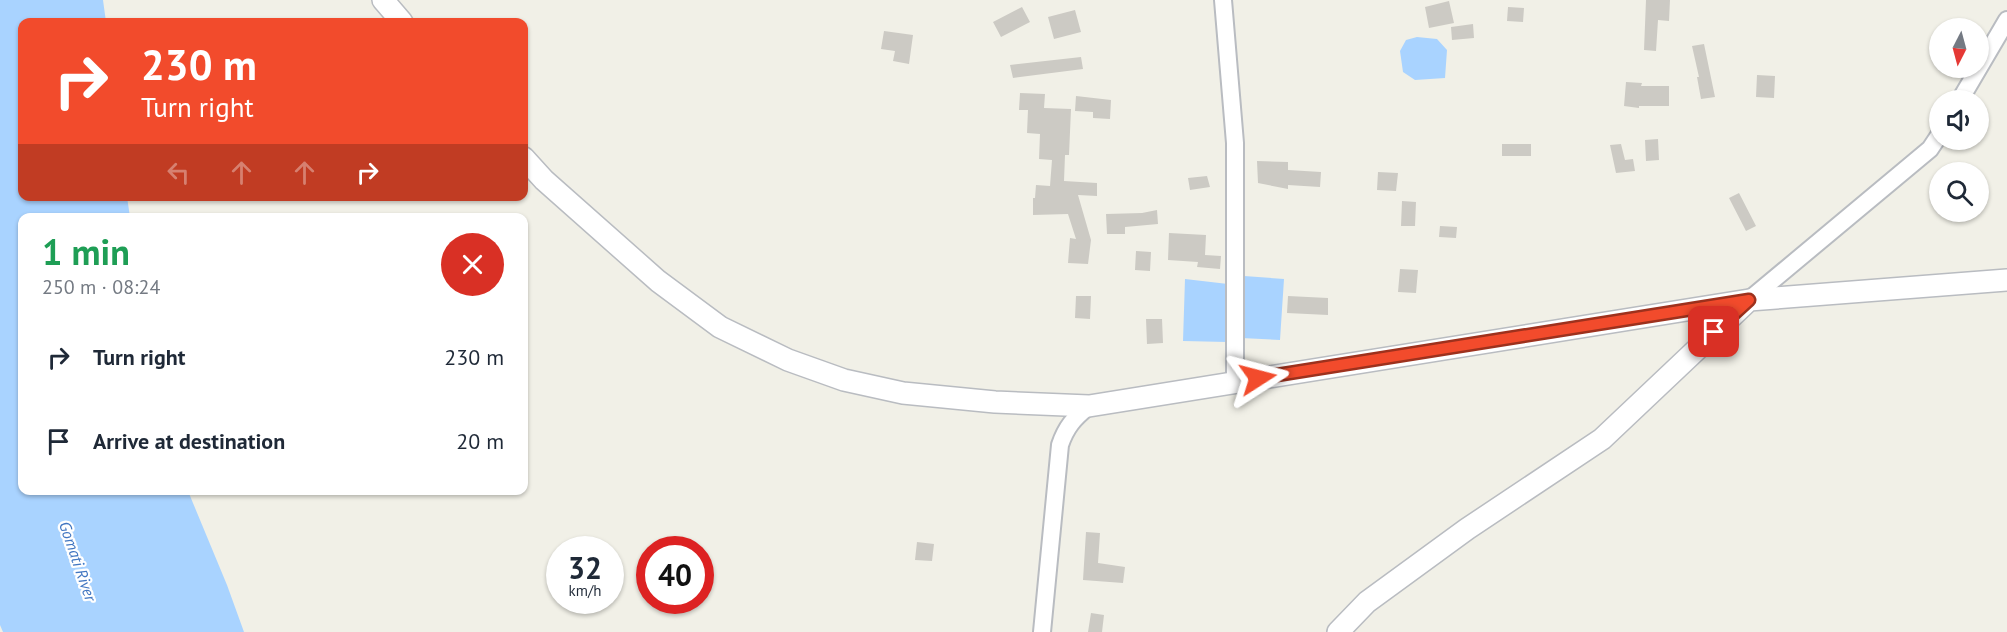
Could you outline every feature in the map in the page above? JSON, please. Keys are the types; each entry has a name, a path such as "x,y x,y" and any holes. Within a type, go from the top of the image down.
{"street":[{"path":"383,0 399,18"},
{"path":"1223,0 1236,143 1235,381"},
{"path":"1966,90 2007,20"},
{"path":"1338,632 1367,602 1467,529 1602,439 1749,300 1929,150"},
{"path":"528,162 544,180 658,281 720,327 788,360 844,380 903,393 995,402 1089,406 1749,300 2007,280"},
{"path":"1042,632 1060,445 1064,432 1072,420 1089,406"}],"water":[{"name":"Gomati River","path":"0,0 103,0 105,18 18,18 18,201 128,201 129,213 18,213 18,495 190,495 244,632 3,632 0,625"},
{"path":"1417,37 1437,39 1447,50 1445,78 1415,80 1403,72 1400,51 1406,40"},
{"path":"1244,276 1284,279 1280,340 1241,338"},
{"path":"1185,279 1228,284 1227,342 1183,341"}],"building":[{"path":"1646,0 1670,0 1669,21 1658,20 1656,51 1644,50"},
{"path":"1449,1 1454,23 1429,28 1425,7"},
{"path":"1022,7 1030,22 1001,37 993,22"},
{"path":"1508,7 1524,8 1523,22 1507,21"},
{"path":"1075,10 1081,32 1054,39 1048,17"},
{"path":"1473,24 1474,38 1452,40 1451,27"},
{"path":"884,31 913,35 909,64 893,61 895,51 881,49"},
{"path":"1704,44 1715,97 1701,99 1692,46"},
{"path":"1081,57 1083,69 1013,78 1010,65"},
{"path":"1757,75 1775,76 1774,98 1756,97"},
{"path":"1626,82 1642,83 1641,86 1669,86 1669,106 1639,106 1639,108 1624,106"},
{"path":"1020,93 1045,94 1044,108 1071,109 1069,155 1065,155 1064,181 1097,183 1097,196 1078,195 1091,240 1088,264 1068,263 1070,238 1076,239 1068,214 1033,215 1036,185 1050,186 1052,160 1039,159 1040,134 1027,133 1028,110 1019,110"},
{"path":"1076,96 1111,100 1110,119 1093,118 1093,112 1075,111"},
{"path":"1658,139 1659,160 1646,161 1645,140"},
{"path":"1502,144 1531,144 1531,156 1502,156"},
{"path":"1621,144 1625,160 1633,159 1635,171 1616,173 1610,145"},
{"path":"1257,161 1288,162 1288,170 1321,172 1320,187 1288,185 1288,189 1258,183"},
{"path":"1378,172 1398,173 1396,191 1377,190"},
{"path":"1207,176 1210,187 1190,190 1188,178"},
{"path":"1739,193 1756,226 1746,231 1729,198"},
{"path":"1402,201 1416,202 1415,226 1401,226"},
{"path":"1157,210 1158,224 1125,227 1125,234 1107,234 1106,214 1142,213"},
{"path":"1440,226 1457,227 1456,238 1439,237"},
{"path":"1169,233 1206,235 1205,255 1221,256 1220,269 1197,267 1198,262 1168,260"},
{"path":"1136,251 1151,252 1150,271 1135,270"},
{"path":"1400,269 1418,270 1416,293 1398,292"},
{"path":"1076,296 1091,296 1090,319 1075,318"},
{"path":"1288,296 1328,298 1328,315 1287,313"},
{"path":"1146,319 1162,319 1163,343 1147,344"},
{"path":"1086,532 1100,533 1098,563 1125,567 1123,583 1083,580"},
{"path":"917,542 934,544 932,561 915,560"},
{"path":"1091,613 1104,615 1102,632 1088,632"}],"route":[{"path":"1258,378 1749,300 1714,332"}]}
